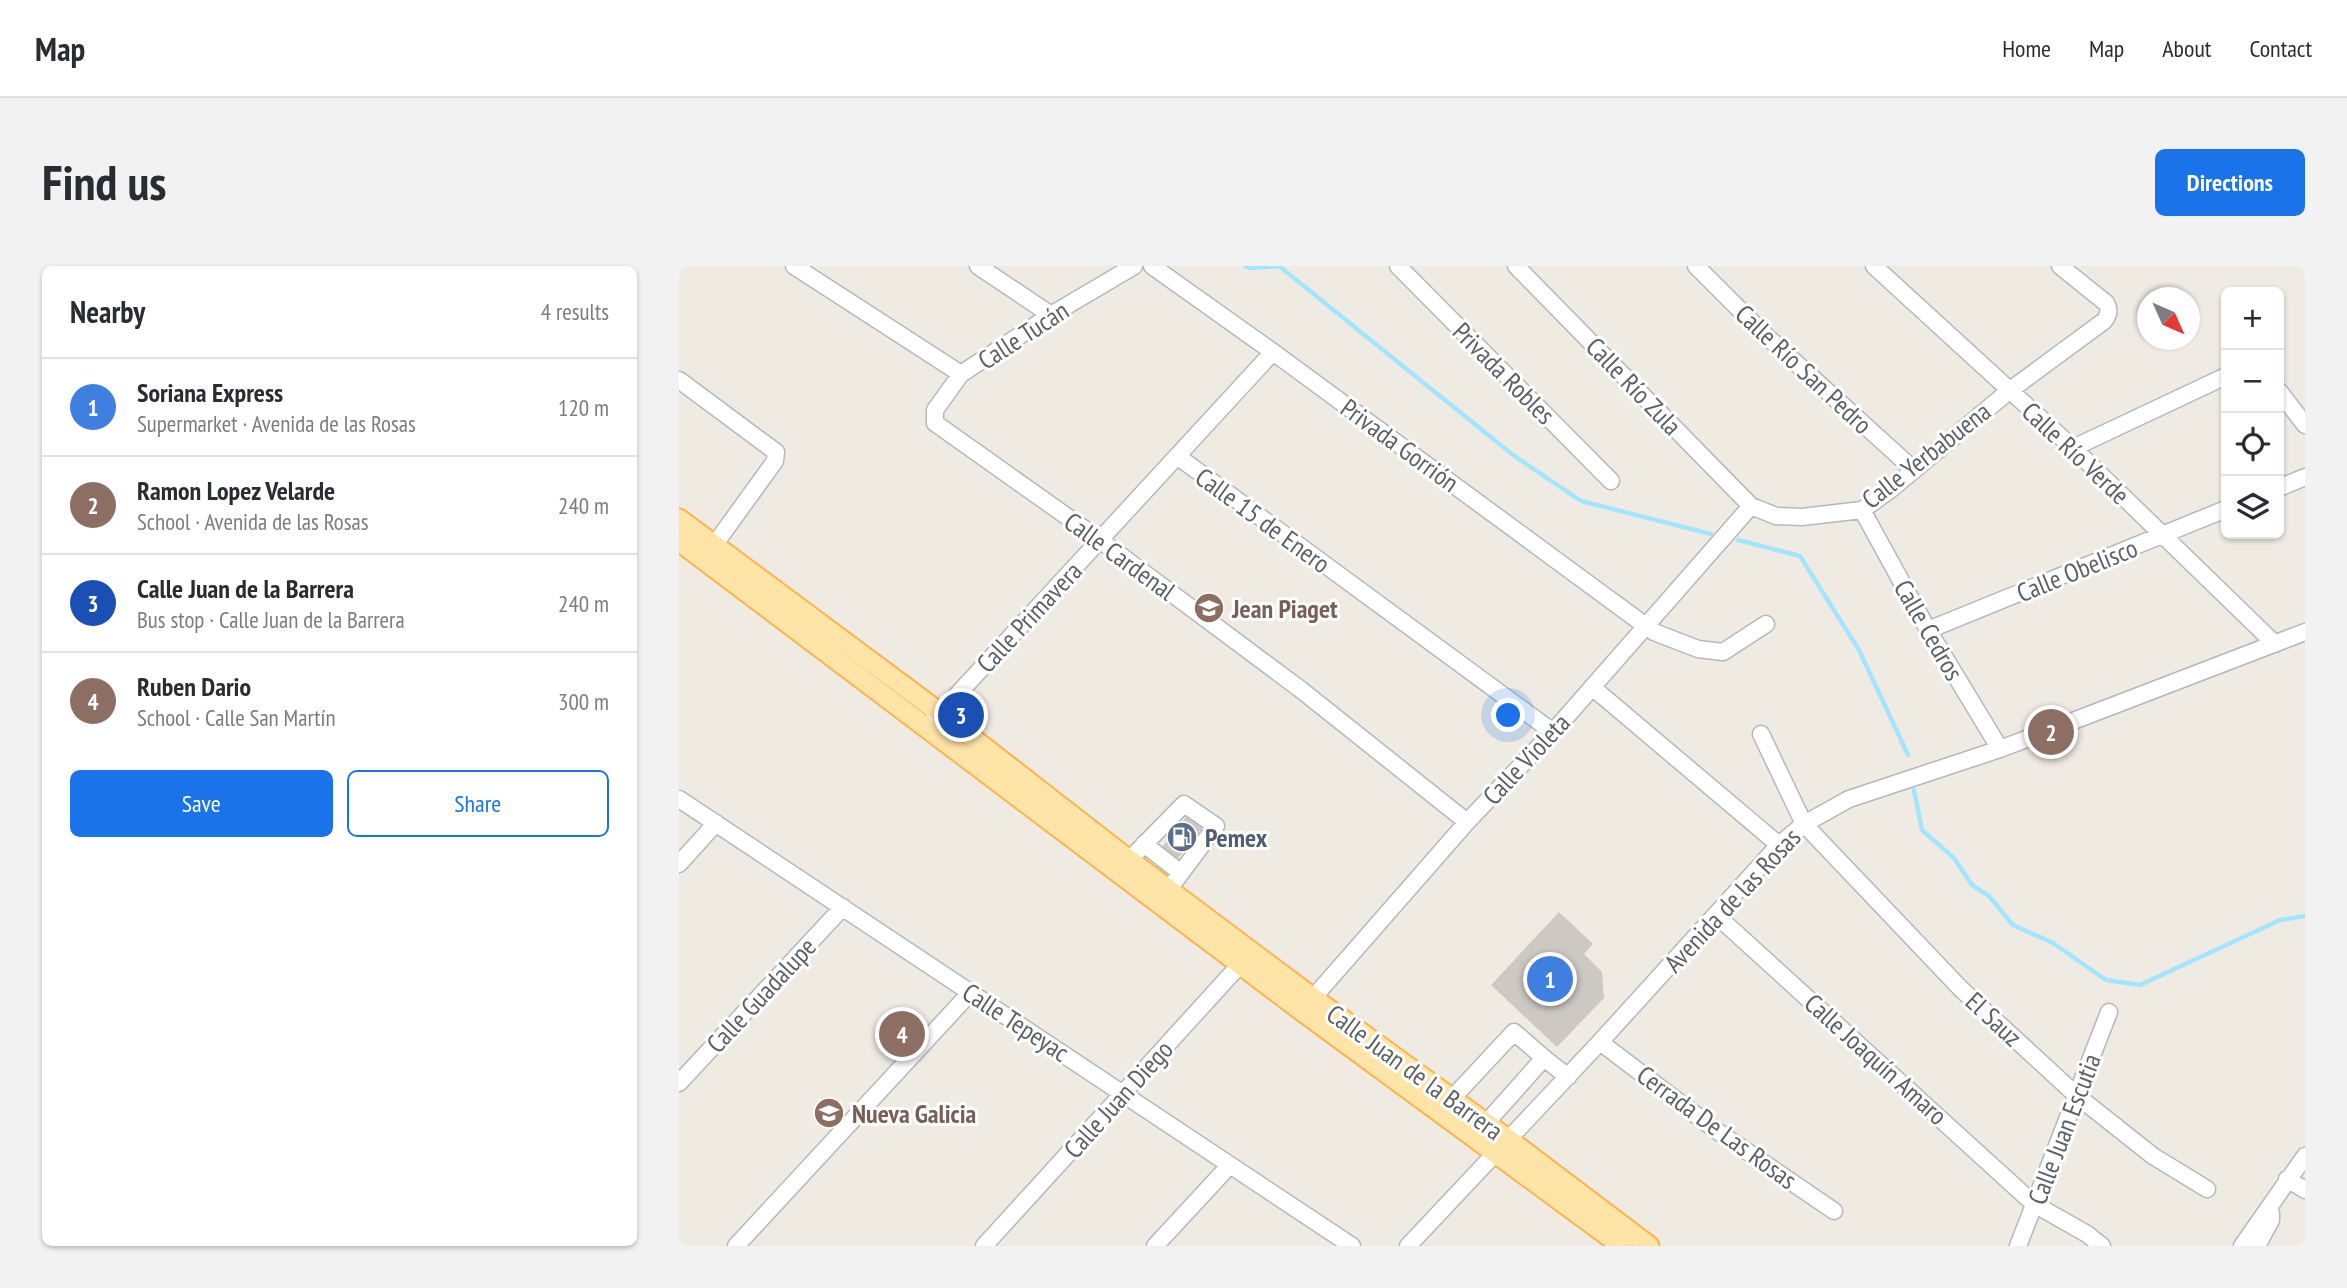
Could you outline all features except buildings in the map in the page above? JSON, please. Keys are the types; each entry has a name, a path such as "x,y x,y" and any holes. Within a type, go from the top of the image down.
{"main road":[{"name":"Calle Juan de la Barrera","path":"679,519 709,552 1156,886 1308,1005 1503,1147 1649,1246"},
{"name":"Calle Juan de la Barrera","path":"679,541 709,552"},
{"name":"Calle Juan de la Barrera","path":"934,720 1129,860 1156,886"},
{"name":"Calle Juan de la Barrera","path":"1503,1147 1622,1246"}],"street":[{"path":"794,266 961,374"},
{"path":"978,266 1051,315"},
{"name":"Calle Tucán","path":"935,423 935,410 961,374 1051,315 1134,266"},
{"name":"Privada Gorrión","path":"1152,266 1646,627 1698,649 1723,652 1766,624"},
{"name":"Privada Robles","path":"1398,266 1611,481"},
{"name":"Calle Río Zula","path":"1516,266 1751,506"},
{"name":"Calle Río San Pedro","path":"1696,266 1764,334 1914,470"},
{"name":"Calle Río Verde","path":"1874,266 2073,448 2274,644"},
{"name":"Calle Yerbabuena","path":"1751,506 1776,516 1802,517 1862,510 2009,391 2109,316 2109,308 2063,267"},
{"name":"Calle Primavera","path":"934,720 1273,352"},
{"path":"2073,448 2221,378"},
{"path":"679,380 776,452 775,461 709,552"},
{"path":"2284,398 2305,425"},
{"name":"Calle Cardenal","path":"935,423 1100,540 1300,689 1467,821"},
{"name":"Calle 15 de Enero","path":"1177,456 1553,732"},
{"path":"2284,486 2305,477"},
{"name":"Calle Violeta","path":"1308,1005 1467,821 1553,732 1751,506"},
{"name":"Calle Cedros","path":"1862,510 1928,630 2000,749"},
{"name":"Calle Obelisco","path":"1928,630 2221,511"},
{"name":"Avenida de las Rosas","path":"1408,1246 1568,1077 1779,845 1804,824 1849,799 2000,749 2305,632"},
{"path":"1592,687 1779,845"},
{"name":"El Sauz","path":"1761,734 1804,824 1961,989 2076,1095 2153,1156 2207,1189"},
{"name":"Calle Tepeyac","path":"679,799 1352,1246"},
{"path":"1129,860 1184,804 1216,826 1181,873 1156,886"},
{"path":"679,864 716,823"},
{"path":"1144,844 1181,873"},
{"name":"Calle Guadalupe","path":"679,1083 843,908"},
{"name":"Calle Joaquín Amaro","path":"1716,915 2034,1203 2087,1234 2102,1246"},
{"name":"Calle Juan Diego","path":"984,1246 1246,958"},
{"path":"736,1246 970,993"},
{"name":"Calle Juan Escutia","path":"2018,1246 2109,1012"},
{"path":"1446,1105 1514,1032 1568,1077"},
{"name":"Cerrada De Las Rosas","path":"1600,1042 1717,1130 1835,1211"},
{"path":"1480,1130 1544,1058"},
{"path":"2242,1246 2305,1156"},
{"path":"1156,1246 1230,1165"},
{"path":"2287,1179 2305,1190"},
{"path":"2257,1246 2271,1220 2268,1207"}],"waterway":[{"path":"1245,266 1279,266 1513,455 1581,501 1711,534"},
{"path":"1738,540 1800,556 1859,650 1908,755"},
{"path":"1914,790 1922,830 1954,858 1972,885 1989,896 2013,925 2053,943 2106,980 2140,985 2280,920 2305,916"}],"place":[{"name":"Jean Piaget","path":"1209,608"},
{"name":"Calle Juan de la Barrera","path":"961,715"},
{"name":"Ramon Lopez Velarde","path":"2051,732"},
{"name":"Pemex","path":"1182,837"},
{"name":"Soriana Express","path":"1550,979"},
{"name":"Ruben Dario","path":"902,1034"},
{"name":"Nueva Galicia","path":"829,1113"}]}
